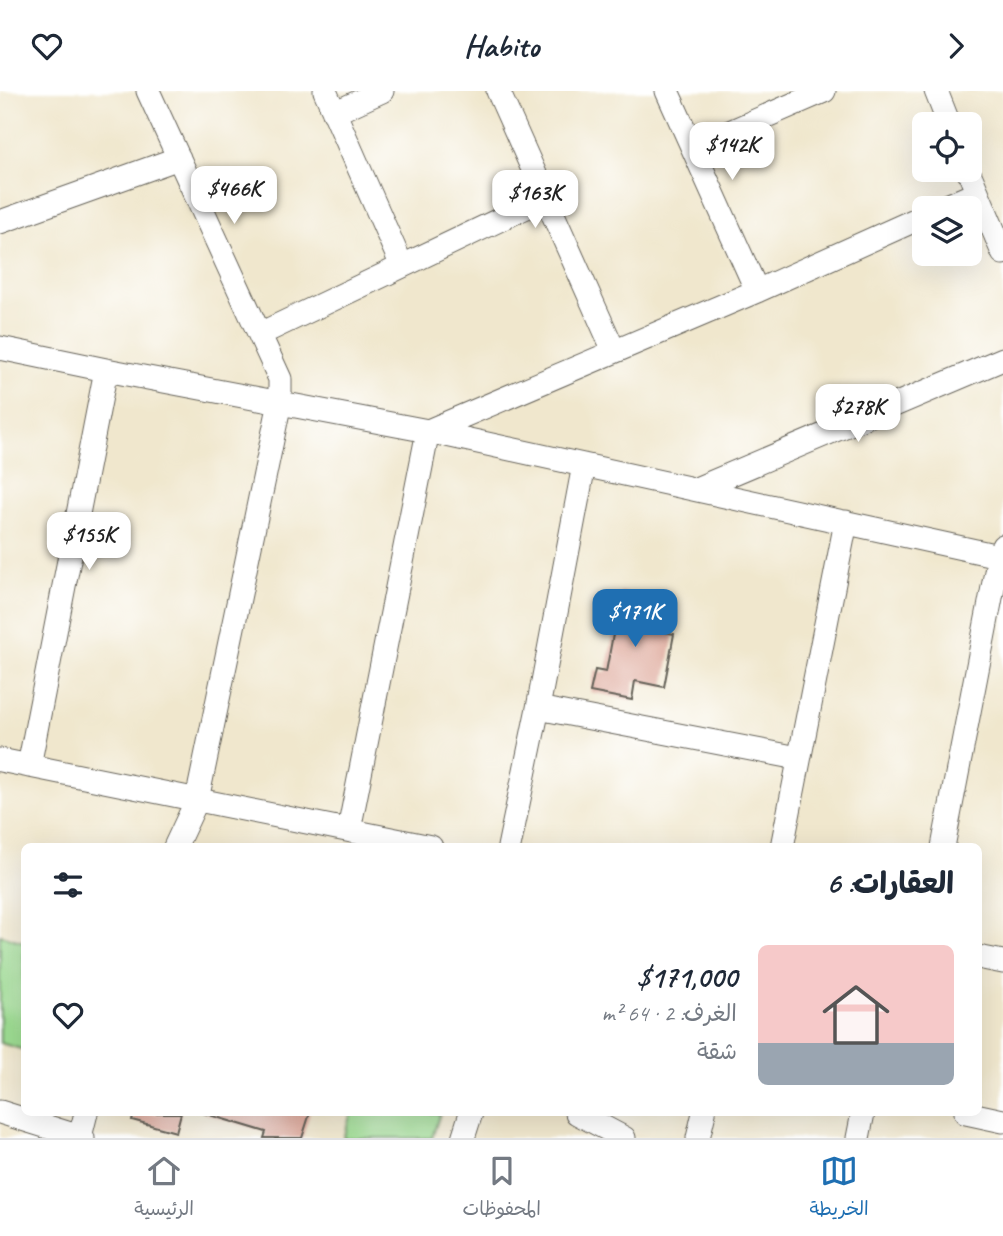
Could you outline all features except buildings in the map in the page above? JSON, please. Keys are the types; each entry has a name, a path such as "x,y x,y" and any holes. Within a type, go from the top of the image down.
{"street":[{"path":"149,91 280,379 280,402 197,800 177,843"},
{"path":"324,91 402,266"},
{"path":"334,113 382,91"},
{"path":"498,91 614,351"},
{"path":"667,91 757,291"},
{"path":"693,148 824,91"},
{"path":"936,91 944,112"},
{"path":"0,222 179,158"},
{"path":"973,182 1003,253"},
{"path":"970,196 977,193"},
{"path":"260,334 545,198"},
{"path":"428,431 757,291 912,221"},
{"path":"0,348 428,431 846,522 1002,553 944,843"},
{"path":"696,489 1003,359"},
{"path":"29,766 106,370"},
{"path":"349,830 428,431"},
{"path":"510,843 584,465"},
{"path":"783,843 846,522"},
{"path":"538,708 798,758"},
{"path":"0,760 412,843"},
{"path":"982,958 1003,962"},
{"path":"0,1112 81,1137 85,1116"},
{"path":"463,1138 470,1116"},
{"path":"583,1116 624,1138"},
{"path":"698,1138 703,1116"},
{"path":"858,1138 862,1116"},
{"path":"980,1116 1003,1121"}],"green space":[{"path":"0,935 21,941 21,1049 0,1043"},
{"path":"350,1116 439,1116 432,1138 343,1138"}]}
